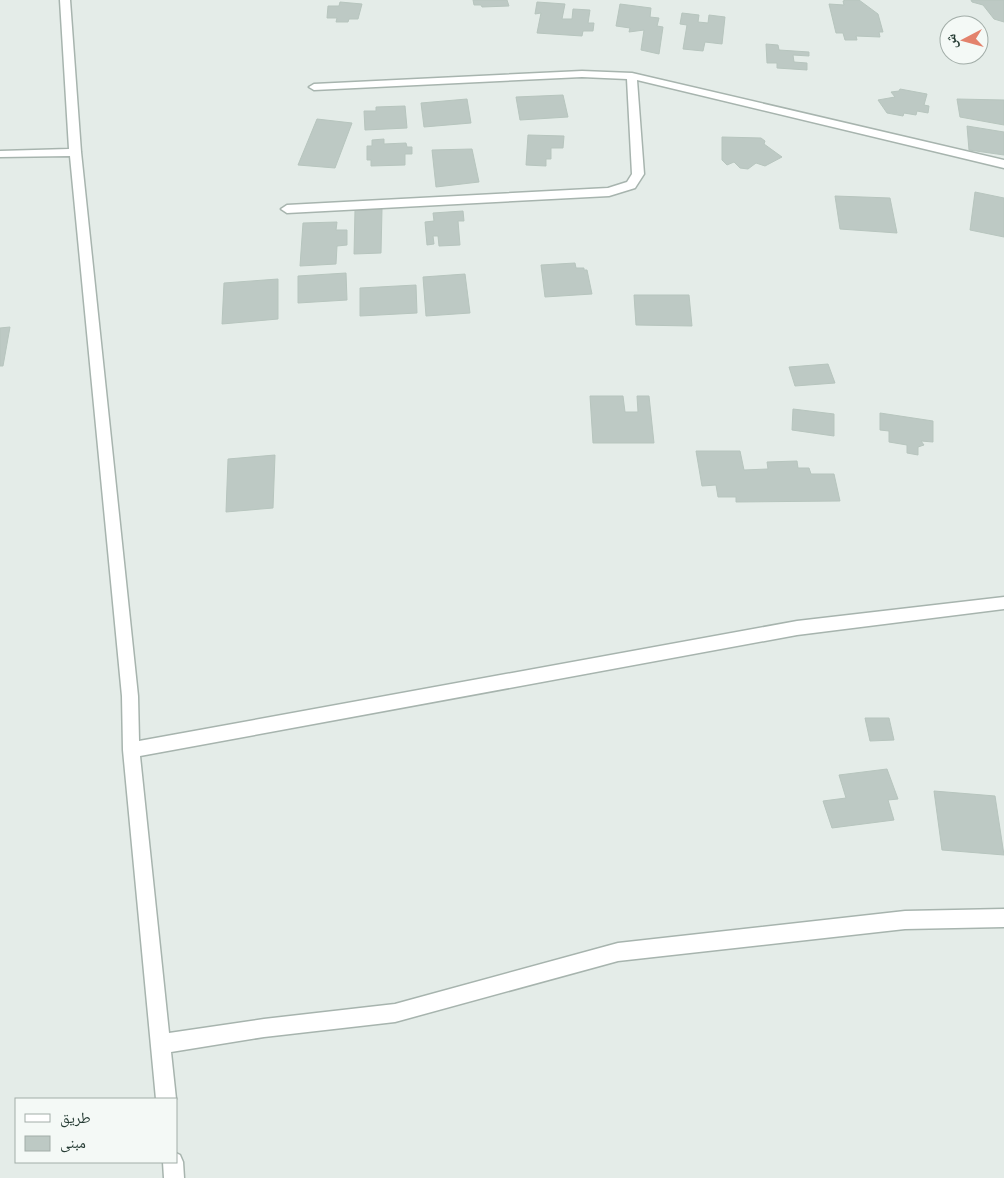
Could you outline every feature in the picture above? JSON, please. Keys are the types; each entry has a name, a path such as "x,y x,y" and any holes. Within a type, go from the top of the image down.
{"street":[{"path":"64,0 75,152 130,696 131,750 166,1098"},
{"path":"314,87 582,74 632,76 1004,164"},
{"path":"288,209 609,192 631,185 638,174 632,76"},
{"path":"0,154 75,152"},
{"path":"131,750 797,628 1004,603"},
{"path":"161,1044 264,1028 395,1013 618,952 905,920 1004,918"},
{"path":"173,1163 174,1178"}],"building":[{"path":"473,0 507,0 509,6 482,7 481,5 474,5"},
{"path":"859,0 878,14 883,32 879,32 880,37 856,36 857,40 845,40 843,33 836,33 829,4 844,5 843,1"},
{"path":"971,0 1004,0 1004,22 994,19 983,5"},
{"path":"340,2 362,4 358,19 349,19 348,22 336,22 337,18 327,18 328,6 339,6"},
{"path":"537,2 565,4 562,19 572,19 573,9 590,10 588,23 594,23 593,31 583,31 582,36 537,33 541,13 535,14"},
{"path":"620,4 651,8 650,17 659,18 657,26 663,27 659,54 641,50 644,30 629,32 630,28 616,26"},
{"path":"682,13 699,15 698,22 708,23 709,15 725,17 722,44 705,42 703,51 683,49 687,25 680,24"},
{"path":"766,44 778,45 779,50 809,52 809,56 793,55 794,62 807,63 807,70 777,68 777,63 767,63"},
{"path":"900,89 927,94 924,105 929,106 928,113 917,111 916,115 904,113 903,116 887,113 878,100 895,97 891,92 899,91"},
{"path":"563,95 568,117 520,120 516,97"},
{"path":"467,99 471,123 424,127 421,103"},
{"path":"957,99 1004,100 1004,125 960,117"},
{"path":"405,106 407,128 365,130 364,111 376,111 376,107"},
{"path":"317,119 352,123 335,168 298,165"},
{"path":"967,126 1004,132 1004,155 969,150"},
{"path":"528,135 564,136 563,148 551,148 551,159 546,159 546,166 526,165"},
{"path":"722,137 761,138 765,141 764,144 782,157 765,166 756,163 748,169 740,168 734,162 727,165 722,160"},
{"path":"384,139 384,144 406,143 407,147 412,147 412,154 405,154 405,165 371,166 371,160 367,160 367,146 372,146 372,140"},
{"path":"472,149 479,182 436,187 432,150"},
{"path":"975,192 1004,198 1004,237 970,230"},
{"path":"835,196 890,198 897,233 840,229"},
{"path":"382,209 381,253 354,254 355,210"},
{"path":"463,211 464,221 458,221 460,245 439,246 438,236 433,236 434,244 427,245 425,222 434,221 433,213"},
{"path":"337,222 336,230 347,230 347,245 337,246 336,264 300,266 303,223"},
{"path":"575,263 576,268 587,270 592,294 545,297 541,265"},
{"path":"346,273 347,300 298,303 298,276"},
{"path":"465,274 470,313 426,316 423,277"},
{"path":"278,279 278,319 222,324 224,283"},
{"path":"416,285 417,313 360,316 360,288"},
{"path":"634,295 689,295 692,326 636,325"},
{"path":"10,327 3,366 0,366 0,328"},
{"path":"828,364 835,383 795,386 789,367"},
{"path":"590,396 623,396 625,412 638,412 637,396 649,396 654,443 593,443"},
{"path":"793,409 834,414 834,436 792,430"},
{"path":"880,413 933,421 933,442 921,441 924,445 918,447 918,455 907,453 907,445 889,442 889,431 880,430"},
{"path":"696,451 740,451 744,470 768,469 767,462 797,461 798,468 809,468 811,474 834,474 840,501 736,502 736,497 718,497 716,485 702,486"},
{"path":"275,455 273,508 226,512 228,459"},
{"path":"865,718 889,718 894,740 870,741"},
{"path":"887,769 898,799 888,800 894,820 832,828 823,801 846,798 839,775"},
{"path":"934,791 995,796 1004,855 942,850"}]}
